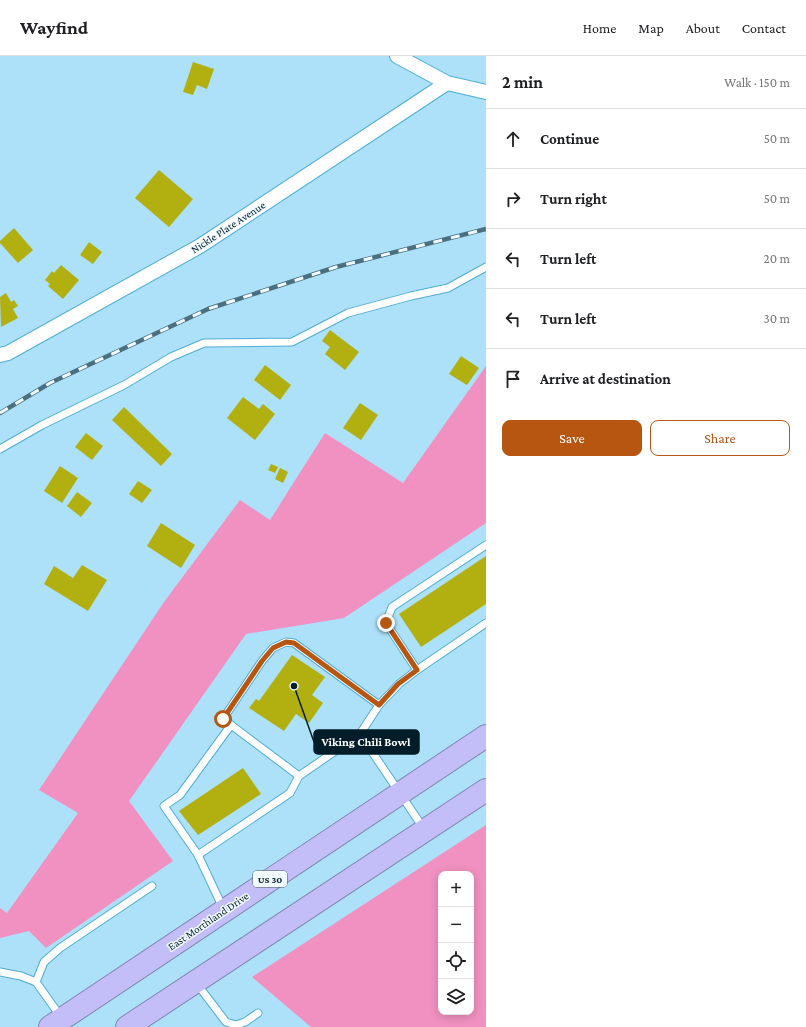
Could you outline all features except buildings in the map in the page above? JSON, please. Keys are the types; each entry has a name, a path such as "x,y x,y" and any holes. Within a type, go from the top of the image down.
{"highway":[{"name":"East Morthland Drive","path":"56,1023 486,736"},
{"path":"127,1027 486,790"}],"street":[{"path":"397,56 447,84 486,92"},
{"name":"Nickle Plate Avenue","path":"0,355 8,353 200,246 447,84"}],"lane":[{"path":"0,449 42,425 124,385 171,357 204,343 292,342 348,313 411,296 448,288 486,268"},
{"path":"417,670 386,623 392,607 486,545"},
{"path":"198,855 290,793 299,776 360,734 379,705 398,684 486,624"},
{"path":"299,776 223,719 262,661 273,648 286,642 294,643 379,705"},
{"path":"224,910 198,855 164,806 180,795 231,725"},
{"path":"360,734 425,830"},
{"path":"36,982 44,962 60,948 152,886"},
{"path":"0,972 21,976 36,982 56,1023"},
{"path":"196,982 226,1022 236,1025 245,1022 258,1013"}],"shaded area":[{"path":"486,366 486,523 344,618 246,634 129,801 173,861 46,948 29,931 0,938 0,908 7,913 78,813 39,790 164,602 240,500 270,520 325,433 403,483"},
{"path":"486,825 486,1027 311,1027 252,977"}],"railway":[{"path":"0,413 50,383 208,309 336,267 486,229"}],"place":[{"name":"Viking Chili Bowl","path":"294,686"}],"route":[{"path":"223,719 262,661 273,648 286,642 294,643 379,705 398,684 417,670 386,623"}]}
